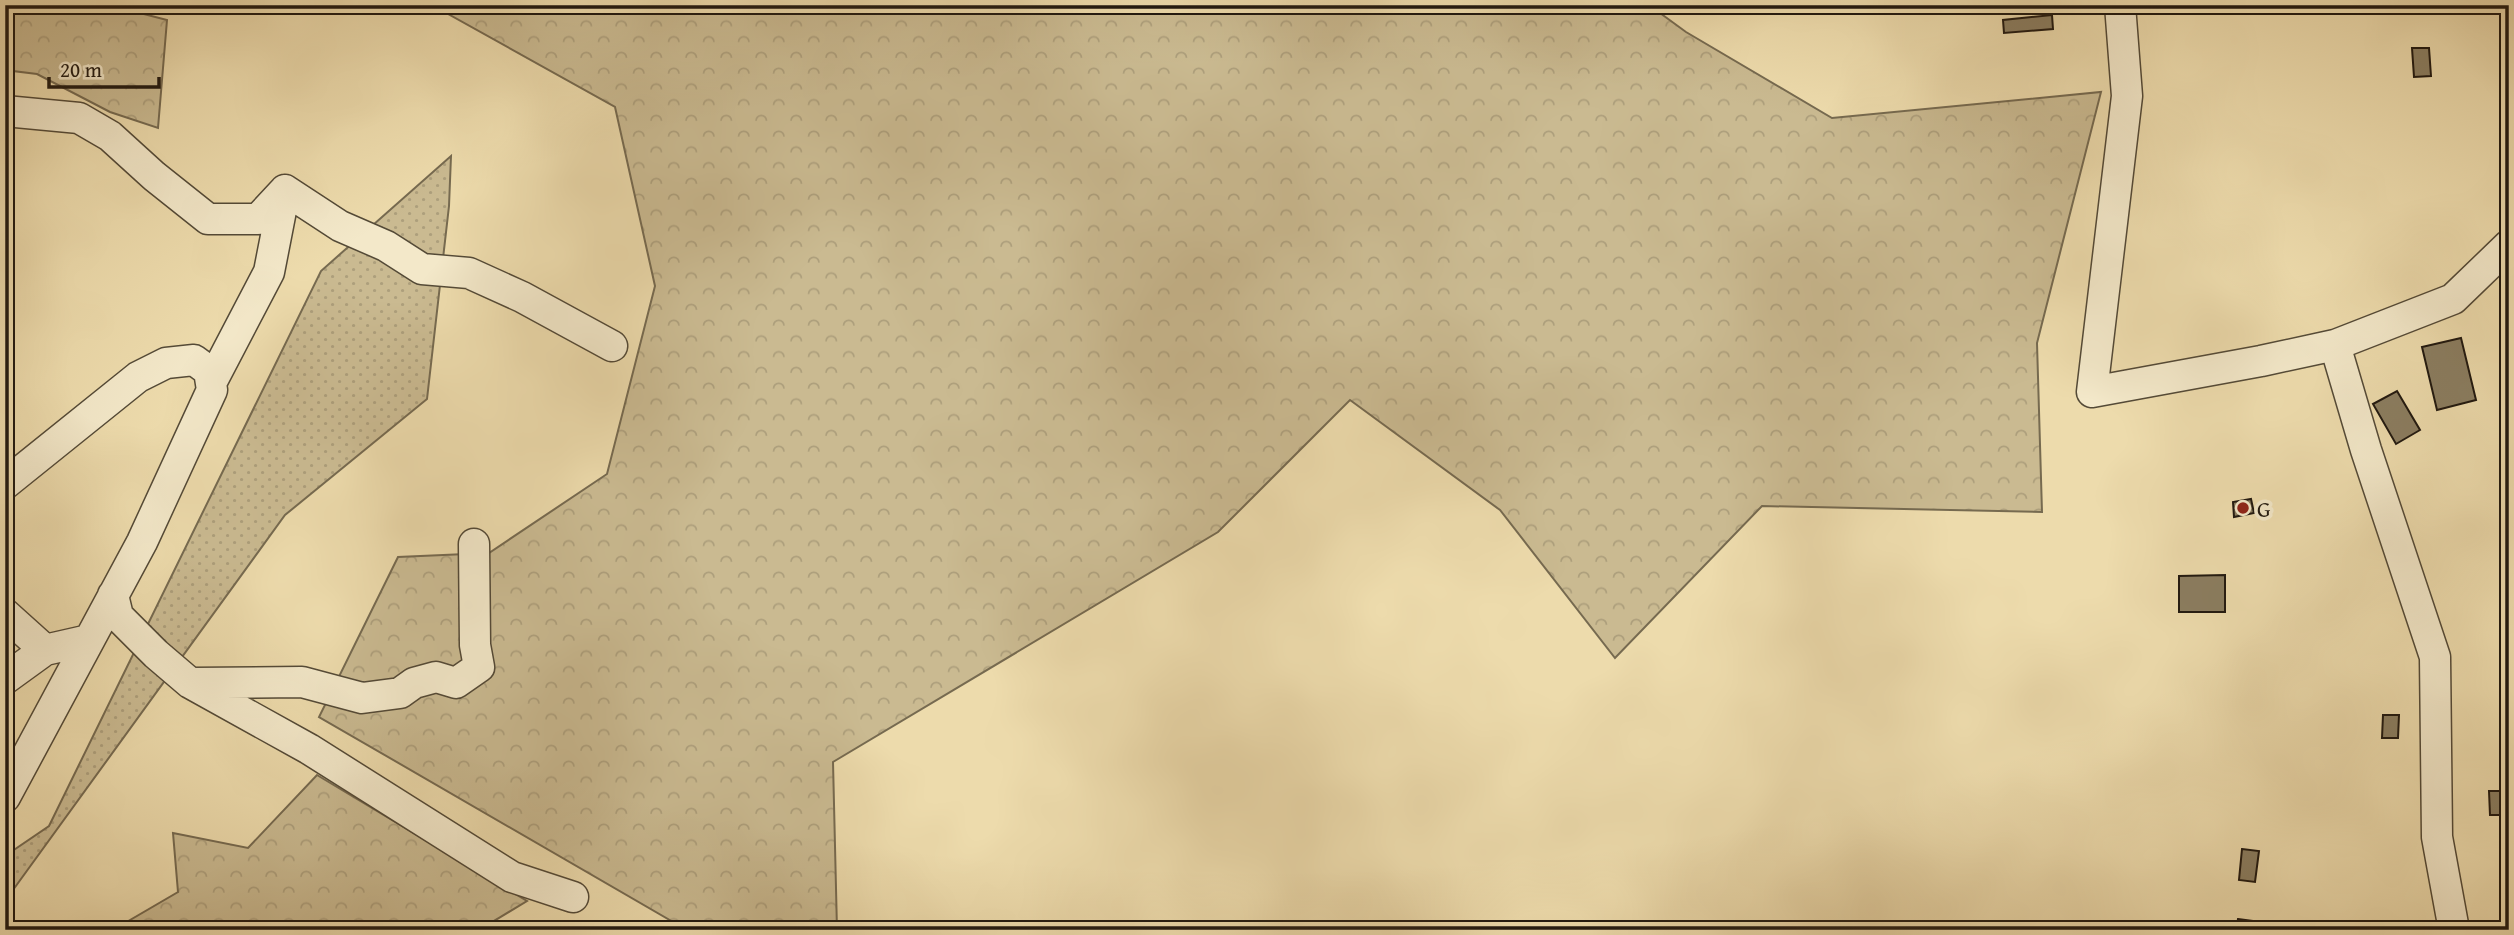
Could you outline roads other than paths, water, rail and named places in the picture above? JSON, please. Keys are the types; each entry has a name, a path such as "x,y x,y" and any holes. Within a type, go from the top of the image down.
{"street":[{"path":"2120,5 2127,96 2092,392 2335,345 2453,299 2509,245"},
{"path":"5,111 79,118 110,136 208,219 258,219 285,190"},
{"path":"285,190 340,226 386,246 422,269 468,273 522,297 612,346"},
{"path":"211,383 269,272 285,190"},
{"path":"2335,345 2366,450 2435,657 2437,837 2454,930"},
{"path":"5,484 138,377 166,363 194,360 209,371 212,390 142,542 5,797"},
{"path":"190,683 302,682 362,698 400,693 414,683 436,677 456,684 479,667 475,645 474,544"},
{"path":"113,595 118,616 190,683 309,749 512,877 573,897"},
{"path":"5,614 45,650"},
{"path":"5,679 45,650 89,640"}],"place":[{"name":"G","path":"2243,508"}]}
